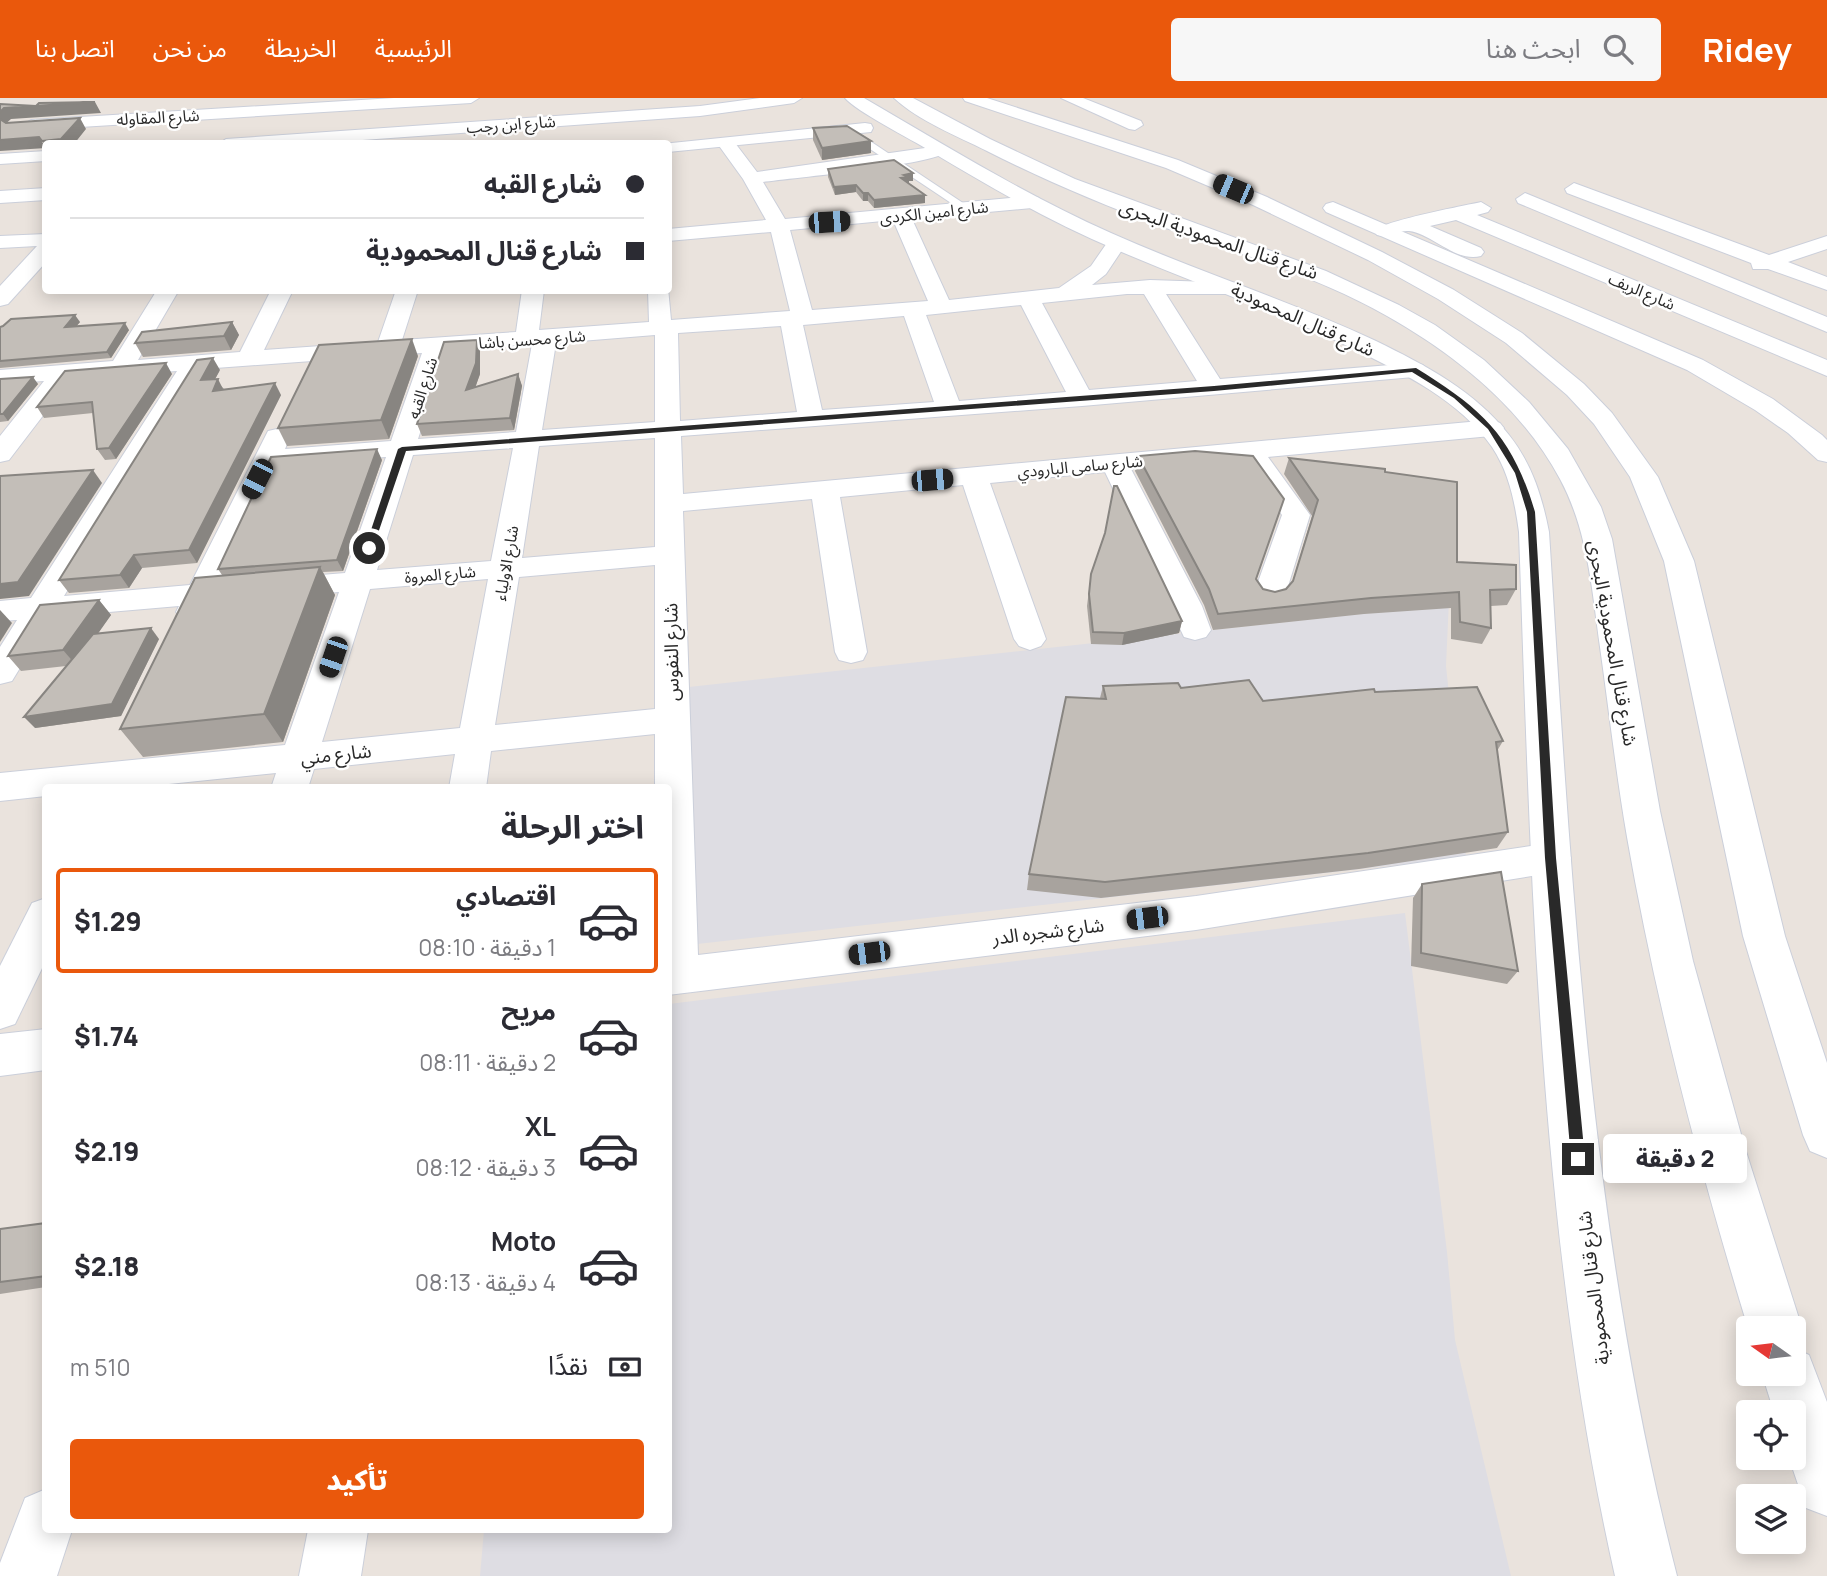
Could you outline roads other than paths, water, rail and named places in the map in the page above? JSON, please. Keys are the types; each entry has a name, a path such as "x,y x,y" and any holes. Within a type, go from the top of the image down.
{"street":[{"name":"شارع المقاوله","path":"42,109 12,126 350,102 471,98"},
{"name":"شارع ابن رجب","path":"333,140 670,106 794,98"},
{"path":"1069,98 1154,133"},
{"path":"976,100 1021,122 1108,156 1115,162"},
{"path":"976,100 1309,210 1384,231 1695,365 1751,396 1825,449"},
{"path":"333,140 350,102"},
{"path":"670,106 674,147 726,143 850,114"},
{"name":"شارع قنال المحمودية","path":"850,114 897,111 938,135 1032,202 1116,243 1340,333 1414,370 1457,397 1491,428 1520,473 1532,522 1562,1001 1593,1304 1619,1458 1646,1576"},
{"path":"752,178 889,160 938,135 1082,171"},
{"name":"شارع قنال المحمودية البحرى","path":"938,135 1014,160 1128,208 1268,254 1339,283 1403,316 1456,350 1513,400 1543,433 1569,470 1588,510 1603,564 1635,778 1690,1043 1771,1316"},
{"path":"726,143 752,178 779,226 797,318 811,419"},
{"path":"0,159 42,156"},
{"path":"1014,160 1032,202"},
{"path":"836,168 852,183"},
{"path":"1148,177 1169,180 1235,204 1309,210 1511,335 1564,379 1602,418 1649,485 1666,522 1682,572 1764,936 1827,1135"},
{"path":"1126,188 1234,234 1268,254"},
{"path":"1384,231 1571,189 1827,284"},
{"path":"0,197 42,194"},
{"path":"866,200 878,218"},
{"name":"شارع امين الكردى","path":"672,235 901,216 1032,202"},
{"path":"1511,202 1717,279 1827,325"},
{"name":"شارع الريف","path":"1456,213 1827,369"},
{"path":"901,216 941,307"},
{"path":"1409,224 1474,252"},
{"path":"0,242 42,240"},
{"path":"1658,298 1827,242"},
{"name":"شارع محسن باشا","path":"1063,295 1099,270 1116,243"},
{"path":"2,296 42,253"},
{"path":"1150,286 1214,388"},
{"name":"شارع محسن باشا","path":"0,377 248,360 310,367 387,350 941,307 1150,286 1233,288"},
{"path":"1233,288 1403,316"},
{"path":"120,369 166,294"},
{"path":"248,360 280,294"},
{"path":"387,350 406,294"},
{"name":"شارع الاولياء","path":"468,784 527,440 536,339 533,294"},
{"name":"شارع النفوس","path":"659,294 668,430 673,977"},
{"path":"1028,298 1082,399"},
{"path":"914,309 949,409"},
{"name":"شارع القبه","path":"294,772 436,346"},
{"path":"0,673 41,607 114,471 194,365"},
{"path":"267,458 1082,399 1414,370"},
{"path":"0,454 63,373"},
{"path":"177,643 289,413"},
{"name":"شارع سامى البارودي","path":"669,504 1491,428"},
{"path":"1251,451 1296,515 1269,596"},
{"path":"1114,463 1186,606 1195,630"},
{"path":"974,476 1030,639"},
{"path":"825,490 851,652"},
{"name":"شارع المروة","path":"0,611 670,555"},
{"name":"شارع مني","path":"0,787 115,771 294,772 475,740 672,720"},
{"name":"شارع شجره الدر","path":"673,977 1196,912 1551,858"},
{"path":"0,1010 42,923"},
{"path":"0,1055 42,1050"},
{"path":"1794,1386 1827,1487"},
{"path":"26,1576 42,1530"},
{"path":"330,1576 337,1533"}],"lane":[{"path":"850,114 889,160 967,209"}]}
